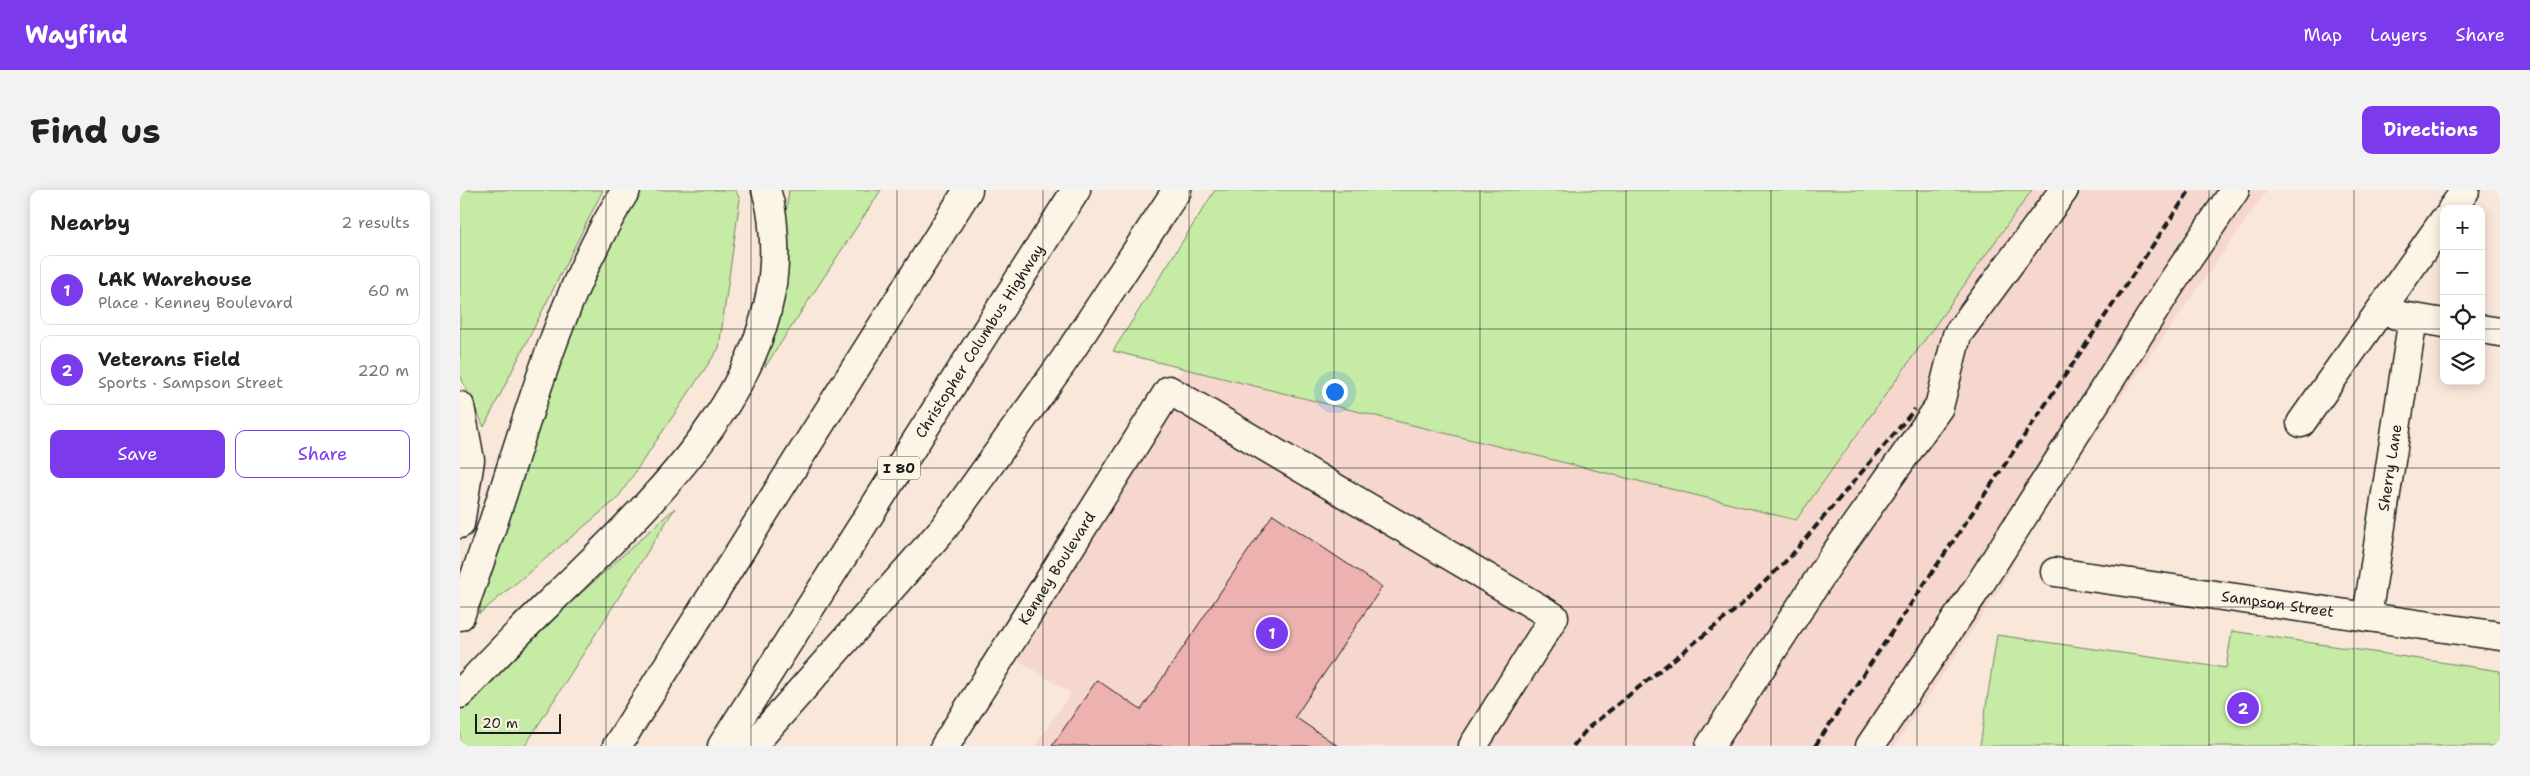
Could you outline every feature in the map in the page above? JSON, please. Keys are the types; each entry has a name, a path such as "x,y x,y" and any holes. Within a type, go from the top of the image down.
{"main road":[{"path":"460,616 474,580 528,413 574,286 601,229 626,190"},
{"path":"460,694 515,635 657,494 700,440 741,379 765,322 775,263 772,206 766,190"},
{"path":"617,746 968,190"},
{"name":"Christopher Columbus Highway","path":"722,746 1076,190"},
{"path":"752,746 944,528 1063,362 1177,190"},
{"path":"1710,746 1835,554 1939,407 1957,335 2064,190"},
{"path":"1870,746 1978,587 2168,290 2235,190"},
{"path":"2455,205 2465,191"},
{"path":"2301,423 2440,226"},
{"path":"2379,312 2440,322"},
{"name":"Sherry Lane","path":"2367,617 2413,318"},
{"path":"2485,330 2500,332"},
{"name":"Kenney Boulevard","path":"945,746 1170,390 1554,617 1473,746"},
{"path":"460,406 470,460 460,524"},
{"name":"Sampson Street","path":"2055,572 2500,636"}],"shaded area":[{"path":"2032,190 2267,190 2034,521 2001,587 1895,746 1035,746 1071,693 1009,654 1184,367 1796,520"}],"green space":[{"path":"460,190 603,190 484,427 460,375"},
{"path":"644,190 735,190 740,199 719,348 617,499 479,614 506,504 618,215"},
{"path":"789,190 881,190 765,367"},
{"path":"1215,190 2032,190 1796,520 1113,351"},
{"path":"675,508 525,746 460,746 460,709 472,692"},
{"path":"2232,631 2500,671 2500,746 1980,746 1997,635 2226,668"}],"building":[{"path":"1273,514 1382,587 1295,717 1338,746 1052,746 1097,680 1141,710"}],"railway":[{"path":"1815,746 2190,190"},
{"path":"1573,746 1588,728 1739,607 1790,557 1915,409"}],"place":[{"name":"LAK Warehouse","path":"1272,633"},
{"name":"Veterans Field","path":"2243,708"}]}
